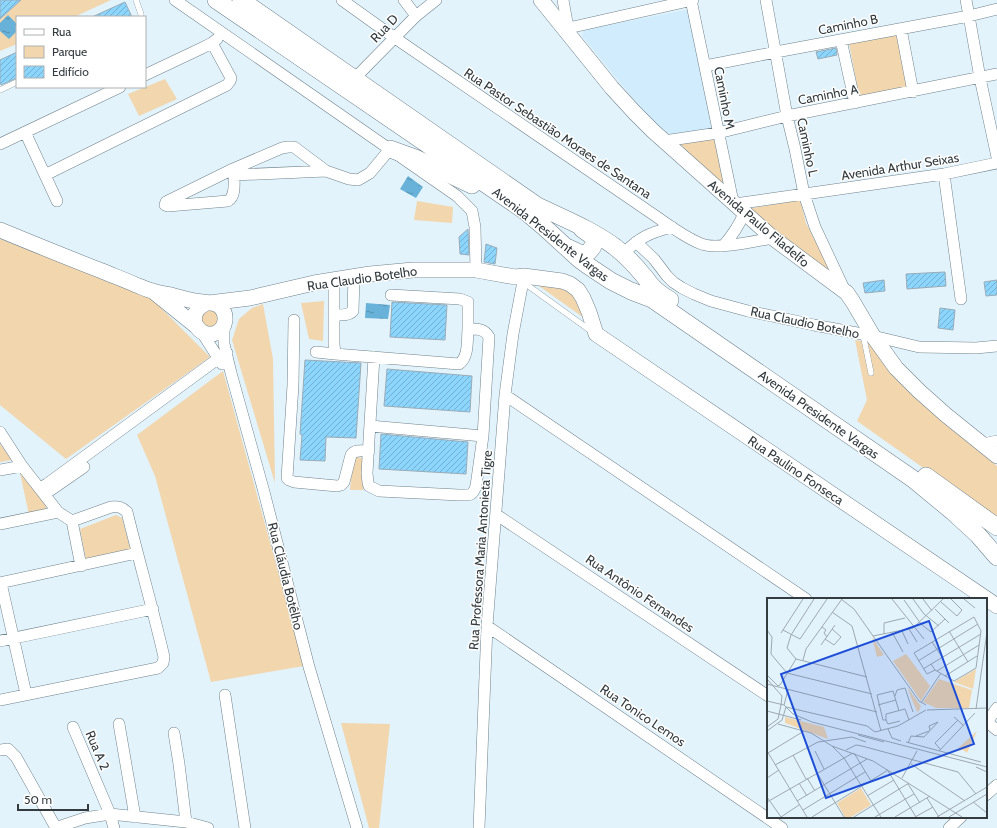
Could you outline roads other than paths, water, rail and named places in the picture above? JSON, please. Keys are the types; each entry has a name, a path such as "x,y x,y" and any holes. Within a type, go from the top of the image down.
{"main road":[{"name":"Avenida Presidente Vargas","path":"216,0 513,202 540,223 579,259 592,268 611,281 652,299 913,480 978,535 997,557"},
{"name":"Avenida Presidente Vargas","path":"242,0 536,205 615,247 657,291 920,472 997,527"},
{"path":"390,149 415,158 513,202"},
{"path":"561,242 578,253 584,254 590,251 594,244 594,240 576,225"}],"street":[{"path":"175,0 457,196 472,211 475,228 476,270"},
{"name":"Rua Pastor Sebastião Moraes de Santana","path":"342,0 395,38 691,239 705,245 723,246 773,238"},
{"path":"404,0 416,16"},
{"name":"Rua D","path":"354,79 416,16 436,0"},
{"name":"Avenida Paulo Filadelfo","path":"541,0 566,29 612,88 635,113 653,131 773,238 846,293 853,302 868,335 896,368 946,415 990,442 997,456"},
{"path":"563,0 566,29 692,0"},
{"name":"Caminho M","path":"692,0 718,133 737,206"},
{"name":"Caminho L","path":"766,0 787,116 804,194 815,227 846,293"},
{"path":"966,0 980,78 997,157"},
{"name":"Caminho B","path":"705,66 969,16 997,9"},
{"path":"901,28 913,92"},
{"path":"146,75 212,43 223,33"},
{"path":"841,40 855,103"},
{"path":"45,175 227,85 231,78 212,43"},
{"name":"Caminho A","path":"664,140 718,133 787,116 997,74"},
{"path":"0,144 118,88"},
{"path":"25,132 57,201"},
{"path":"234,172 234,195 228,202 165,205 166,202 288,146 294,147 326,171 349,180 358,180 370,173 390,149"},
{"name":"Avenida Arthur Seixas","path":"737,206 804,194 944,174 997,163"},
{"path":"234,172 326,171"},
{"path":"944,174 961,299"},
{"path":"723,246 738,226 737,206"},
{"path":"623,254 643,237 672,227"},
{"name":"Rua Claudio Botelho","path":"0,230 152,291 208,303 250,298 314,283 370,274 413,270 476,270 520,278"},
{"name":"Rua Claudio Botelho","path":"636,242 654,259 673,282 682,288 711,301 748,311 868,335 919,347 976,348 997,346"},
{"path":"334,314 347,315 351,314 353,311 354,277"},
{"path":"520,278 562,281 570,284 578,290 589,312 596,334"},
{"name":"Rua Professora Maria Antonieta Tigre","path":"479,828 488,626 506,395 520,278"},
{"path":"334,280 335,354"},
{"path":"152,291 198,328 205,333 211,334 220,330 250,298"},
{"path":"316,352 459,364 463,361 467,349 468,302 460,299 391,295"},
{"path":"43,491 47,484 224,359 198,328 194,319 200,306 208,303 216,304 221,307 226,318 224,325"},
{"path":"294,320 293,385 287,478 294,482 337,486 341,485 344,482 353,452 369,451"},
{"name":"Rua Cláudia Botêlho","path":"224,325 224,359 231,374 264,492 309,667 357,828"},
{"path":"374,357 369,451 369,486 379,490 471,495 474,493 476,486 484,436 489,337 483,330 468,329"},
{"name":"Rua Paulino Fonseca","path":"596,334 985,598"},
{"path":"506,395 805,598"},
{"path":"370,426 484,436"},
{"path":"0,432 22,466 58,512 72,521 81,566"},
{"path":"0,470 22,466"},
{"path":"0,700 158,668 163,663 164,657 153,610 127,512 124,508 118,506 111,507 72,521"},
{"path":"0,524 58,512"},
{"name":"Rua Antônio Fernandes","path":"497,515 767,695"},
{"path":"26,694 1,583 137,553"},
{"name":"Rua Paulino Fonseca","path":"987,599 997,606"},
{"path":"0,641 153,610"},
{"name":"Rua Tonico Lemos","path":"488,626 767,818"},
{"path":"225,695 245,828"},
{"path":"997,708 987,722 997,730"},
{"path":"119,724 135,818"},
{"name":"Rua A 2","path":"73,727 110,814 114,828"},
{"path":"174,734 180,764 186,822"},
{"path":"0,750 8,749 16,757 56,828 85,818 110,814 135,818 186,822 208,828"},
{"path":"987,794 997,785"},
{"name":"Rua Tonico Lemos","path":"767,818 782,828"}],"lane":[{"path":"136,0 141,16"},
{"path":"0,90 16,82"},
{"name":"Rua Paulino Fonseca","path":"520,278 596,334"},
{"name":"Avenida Paulo Filadelfo","path":"868,335 871,373"}],"water":[{"path":"8,15 16,23 16,32 9,39 0,31 0,23"},
{"path":"408,176 423,187 416,198 400,189"},
{"path":"366,303 390,305 388,319 365,318"}]}
